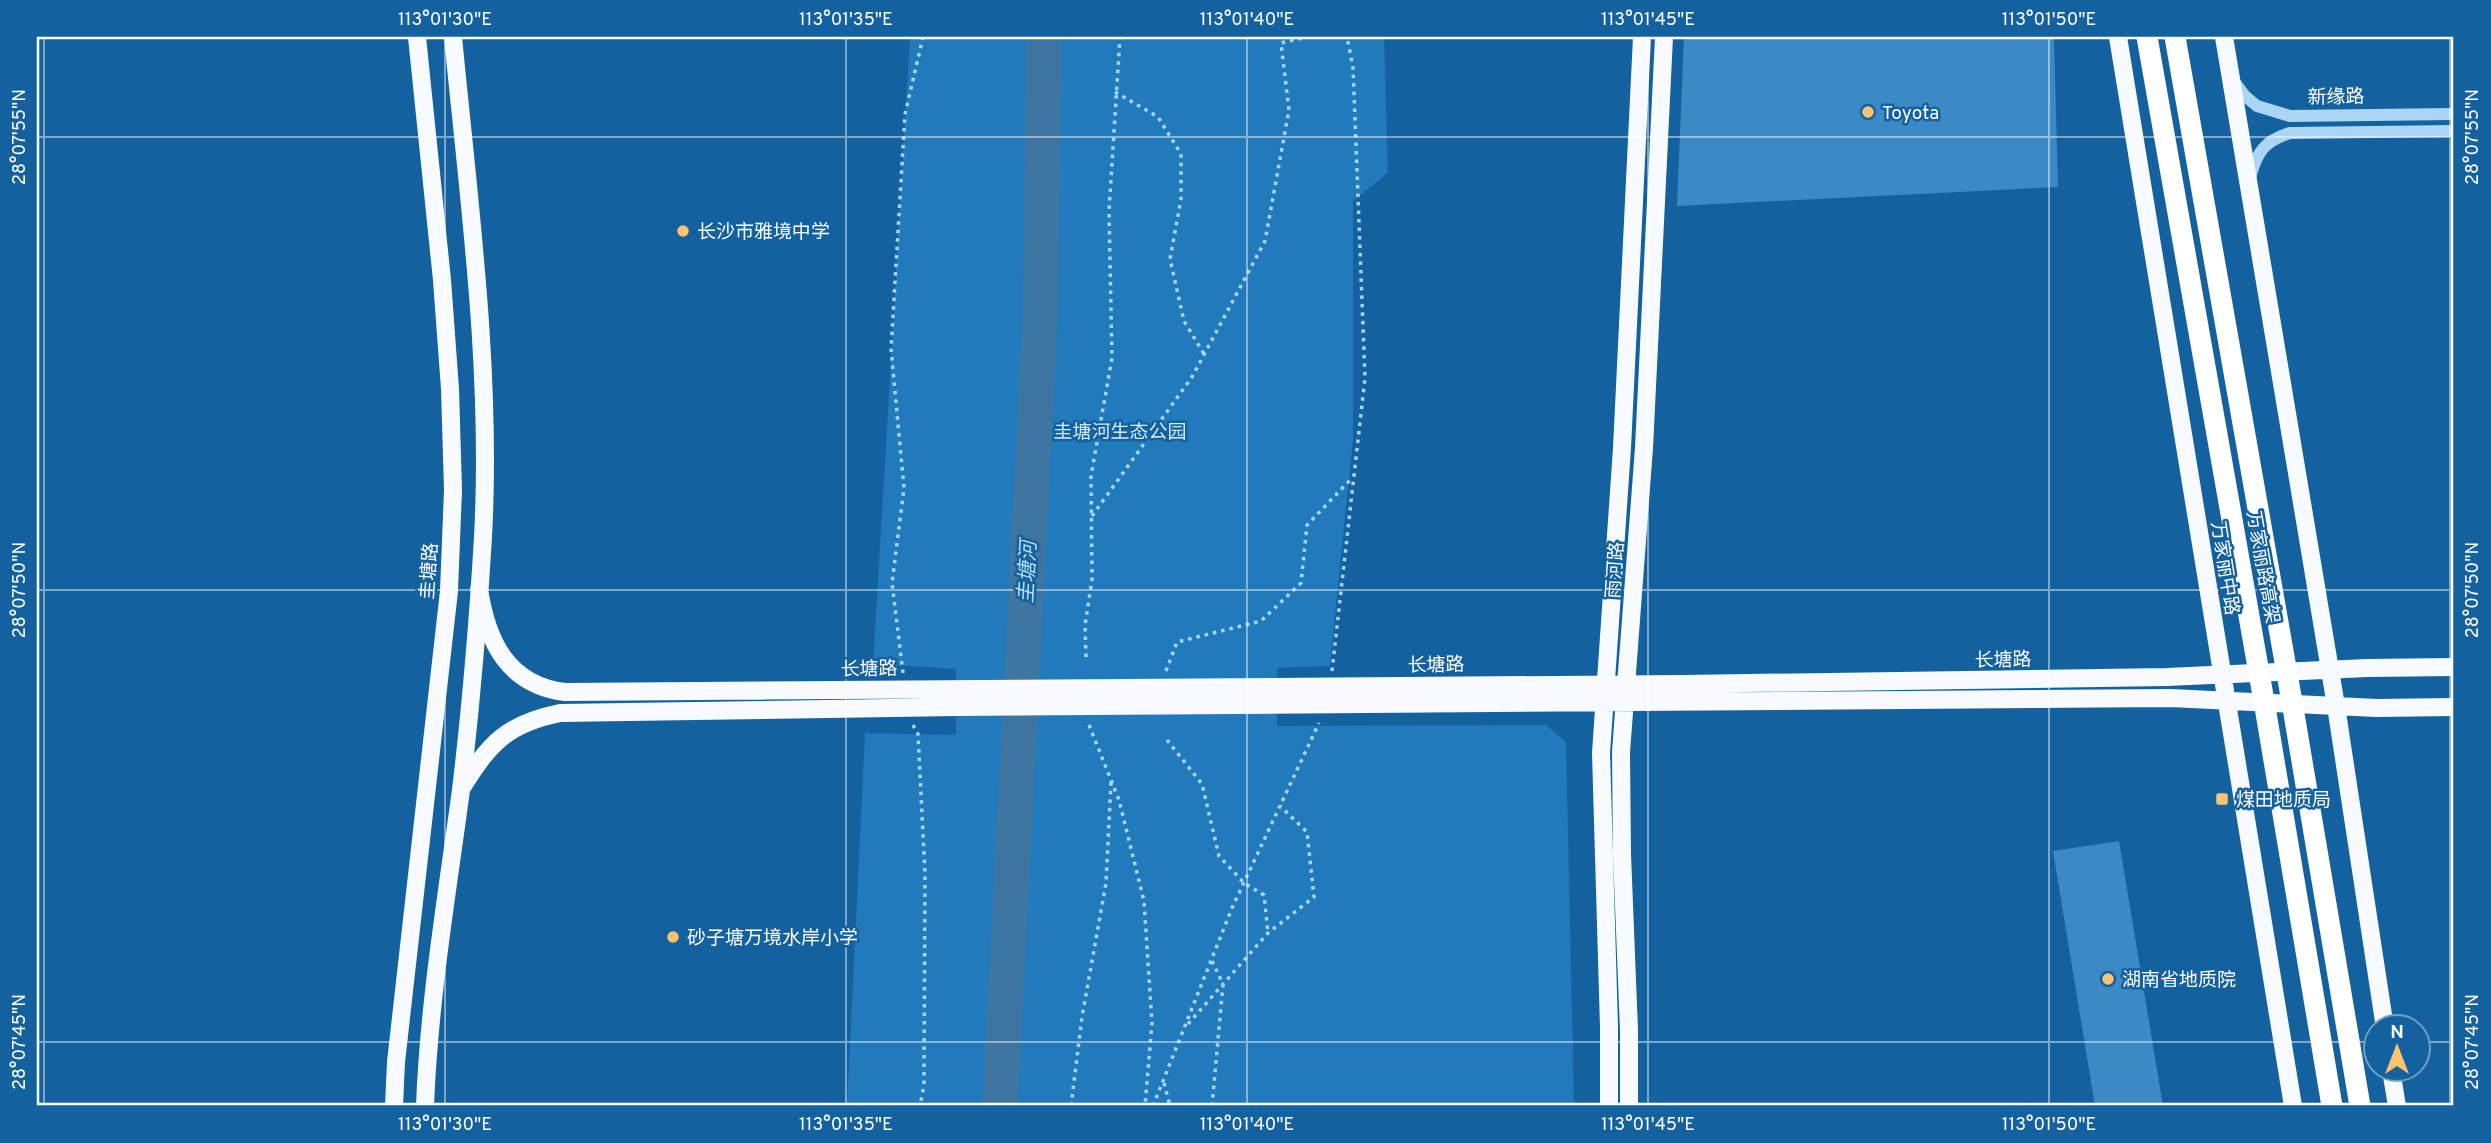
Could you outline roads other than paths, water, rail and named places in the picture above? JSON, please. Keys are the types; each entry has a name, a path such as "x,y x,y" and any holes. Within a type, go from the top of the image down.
{"highway":[{"name":"万家丽路高架","path":"2147,37 2332,1106"},
{"name":"万家丽路高架","path":"2175,37 2360,1106"}],"main road":[{"name":"圭塘路","path":"394,1106 401,1015 449,591 453,490 450,388 442,280 417,37"},
{"path":"425,1106 427,1054 439,940 461,789 480,589 485,458 484,378 453,37"},
{"name":"雨河路","path":"1609,1106 1601,776 1622,448 1642,37"},
{"name":"雨河路","path":"1629,1106 1621,786 1624,703 1644,448 1664,37"},
{"name":"万家丽中路","path":"2118,37 2293,1106"},
{"path":"2224,37 2336,706 2383,1014"},
{"name":"长塘路","path":"480,589 484,620 500,652 525,680 547,690 579,692 957,688 1604,703 2171,698 2336,706 2454,707"},
{"name":"长塘路","path":"1329,696 1605,684 2166,677 2454,667"},
{"name":"长塘路","path":"461,789 484,753 502,736 534,718 560,713 957,707 1277,696"},
{"path":"2393,1084 2397,1106"}],"street":[{"name":"新缘路","path":"2232,78 2245,96 2257,106 2290,116 2454,114"},
{"name":"新缘路","path":"2249,179 2255,160 2264,146 2275,137 2290,132 2454,131"}],"waterway":[{"name":"圭塘河","path":"1000,1106 1040,320 1044,37"}],"place":[{"name":"Toyota","path":"1868,112"},
{"name":"长沙市雅境中学","path":"683,231"},
{"name":"煤田地质局","path":"2222,799"},
{"name":"砂子塘万境水岸小学","path":"673,937"},
{"name":"湖南省地质院","path":"2108,979"}],"park label":[{"name":"圭塘河生态公园","path":"1120,431"}]}
